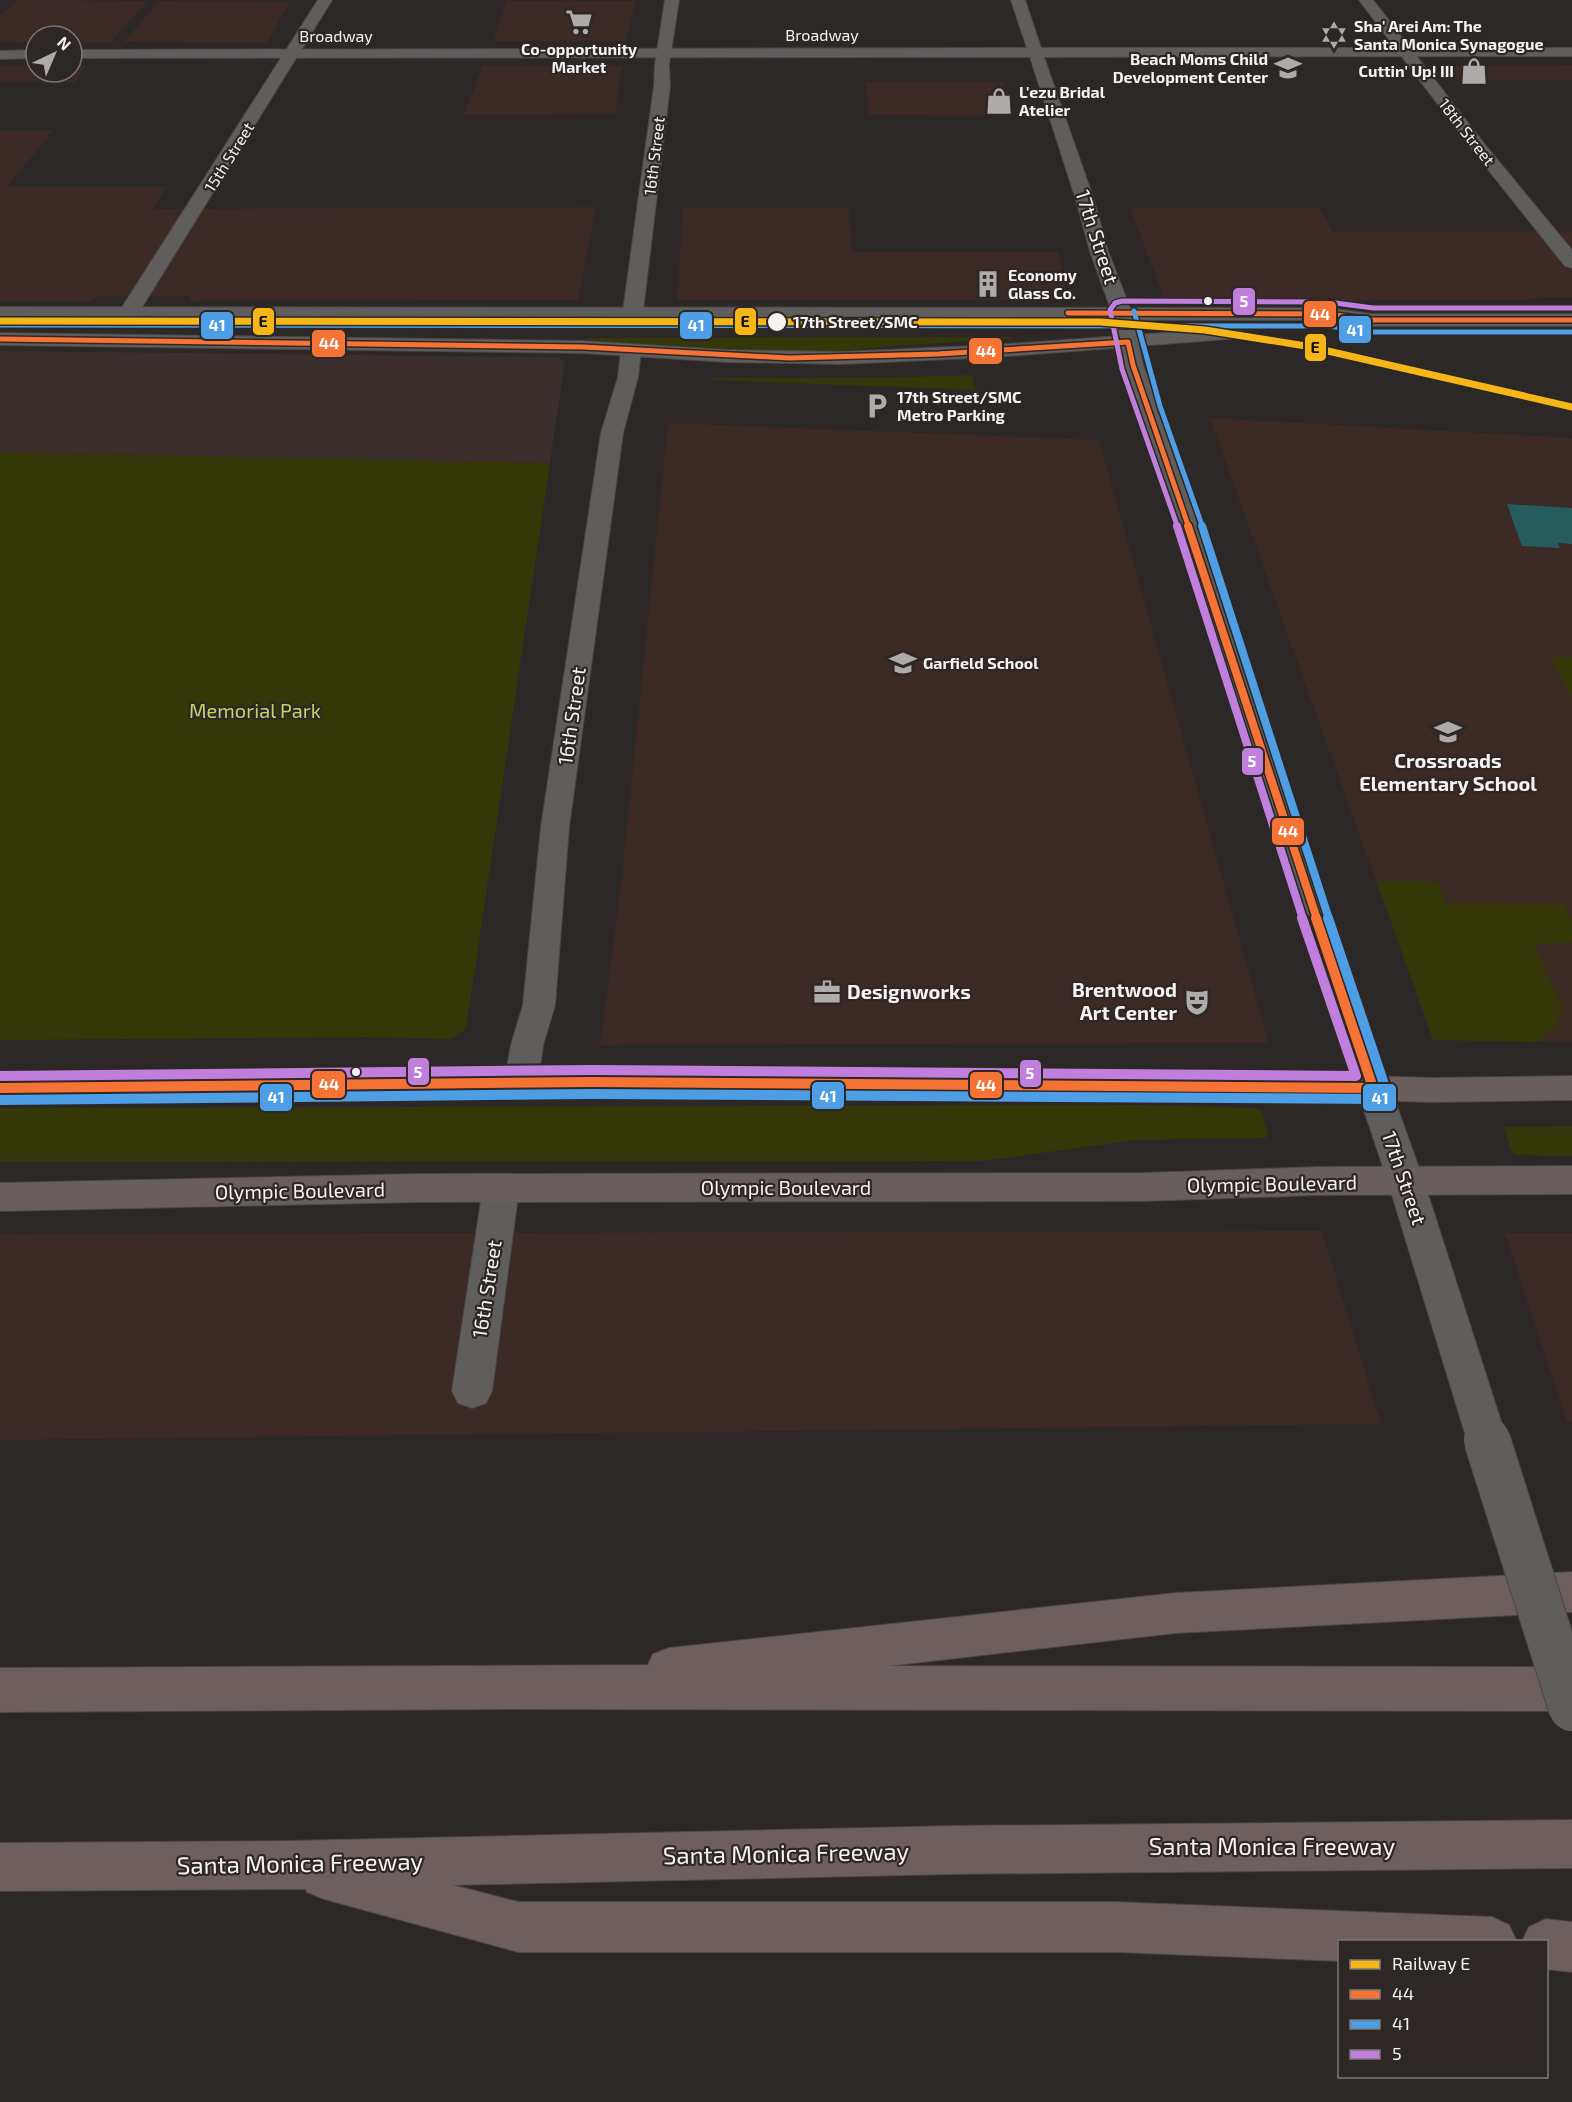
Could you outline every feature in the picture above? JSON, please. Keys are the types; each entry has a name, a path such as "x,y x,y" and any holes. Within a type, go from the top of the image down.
{"highway":[{"path":"508,1687 1176,1613 1572,1592"},
{"path":"0,1690 508,1687 1572,1689"},
{"name":"Santa Monica Freeway","path":"0,1867 287,1865 953,1850 1572,1844"},
{"path":"287,1865 518,1927 1115,1927 1465,1940"},
{"path":"1548,1944 1572,1947"}],"main road":[{"path":"0,1088 604,1082 1431,1090 1572,1088"},
{"name":"Olympic Boulevard","path":"0,1197 501,1188 1144,1187 1317,1181 1572,1180"}],"street":[{"name":"15th Street","path":"129,312 326,0"},
{"name":"16th Street","path":"633,311 654,153 663,53 672,0"},
{"name":"17th Street","path":"1018,0 1085,200 1099,251 1125,328 1133,364 1190,524 1314,916 1406,1182 1572,1708"},
{"name":"18th Street","path":"1366,0 1572,262"},
{"name":"Broadway","path":"84,54 1572,52"},
{"path":"0,55 24,54"},
{"path":"0,313 633,311 1125,328 1233,334 1346,329 1372,320"},
{"path":"0,339 583,346 758,357 840,358 1125,328 1328,314 1372,320 1572,320"},
{"name":"16th Street","path":"521,1084 527,1045 539,1005 555,827 611,439 628,377 632,350"},
{"name":"16th Street","path":"472,1391 501,1188"}],"shaded area":[{"path":"17,0 148,1 110,43 84,43 84,24 24,24 24,43 0,42 0,16"},
{"path":"159,1 290,2 267,43 124,42"},
{"path":"506,1 636,1 626,41 493,41"},
{"path":"1572,65 1572,80 1459,81 1448,66"},
{"path":"0,66 24,66 24,82 0,82"},
{"path":"482,66 622,66 615,114 464,115"},
{"path":"866,82 1004,82 1012,116 869,115"},
{"path":"0,131 53,131 7,187 167,187 153,209 596,207 578,300 189,301 190,296 97,296 91,301 0,301"},
{"path":"683,208 849,208 852,252 1058,252 1068,300 677,300"},
{"path":"1130,208 1319,208 1333,232 1572,232 1572,297 1528,300 1165,301"},
{"path":"0,351 558,357 565,362 550,463 0,452"},
{"name":"Crossroads Elementary School","path":"1210,418 1572,438 1572,1042 1433,1040"},
{"name":"Garfield School","path":"668,423 1099,440 1225,888 621,885"},
{"path":"621,885 1225,888 1269,1043 600,1045"},
{"path":"1322,1231 1381,1424 0,1440 0,1234"},
{"path":"1505,1233 1572,1233 1572,1421 1567,1421"}],"green space":[{"path":"1010,337 1012,339 888,346 830,352 766,351 587,340 589,338"},
{"path":"972,375 975,390 712,380 713,378 879,378"},
{"name":"Memorial Park","path":"0,452 550,463 466,1029 451,1039 371,1037 0,1040"},
{"path":"1550,657 1572,657 1572,697"},
{"path":"1377,881 1438,882 1446,903 1564,904 1572,920 1572,942 1534,945 1562,1006 1557,1025 1538,1042 1433,1040"},
{"path":"1141,1105 1255,1108 1262,1111 1268,1135 1265,1138 1135,1140 983,1161 0,1162 0,1108"},
{"path":"1572,1126 1572,1156 1516,1155 1511,1151 1504,1127"}],"water":[{"path":"1507,504 1572,508 1572,544 1558,543 1560,548 1522,546"}],"rail line":[{"name":"E","path":"0,321 1100,322 1205,330 1306,346 1572,407"}],"transit line":[{"name":"5","path":"0,1076 592,1070 1356,1076 1303,920 1178,528 1122,369 1110,310 1115,303 1122,301 1328,302 1373,308 1572,308"},
{"name":"41","path":"0,1100 592,1094 1373,1100 1381,1097 1384,1084 1297,823 1214,561 1160,406 1134,311"},
{"name":"44","path":"1068,313 1328,314 1372,320 1572,320"},
{"name":"41","path":"0,325 1327,326 1372,332 1572,332"},
{"name":"44","path":"0,339 583,347 789,358 938,354 1128,342 1133,365 1373,1088 592,1082 0,1088"}],"place":[{"name":"Co-opportunity Market","path":"579,22"},
{"name":"Sha' Arei Am: The Santa Monica Synagogue","path":"1334,35"},
{"name":"Beach Moms Child Development Center","path":"1288,68"},
{"name":"Cuttin' Up! III","path":"1474,71"},
{"name":"L'ezu Bridal Atelier","path":"999,101"},
{"name":"Economy Glass Co.","path":"988,284"},
{"name":"17th Street/SMC","path":"777,322"},
{"name":"17th Street/SMC Metro Parking","path":"877,406"},
{"name":"Garfield School","path":"903,663"},
{"name":"Crossroads Elementary School","path":"1448,732"},
{"name":"Designworks","path":"827,992"},
{"name":"Brentwood Art Center","path":"1197,1002"}]}
